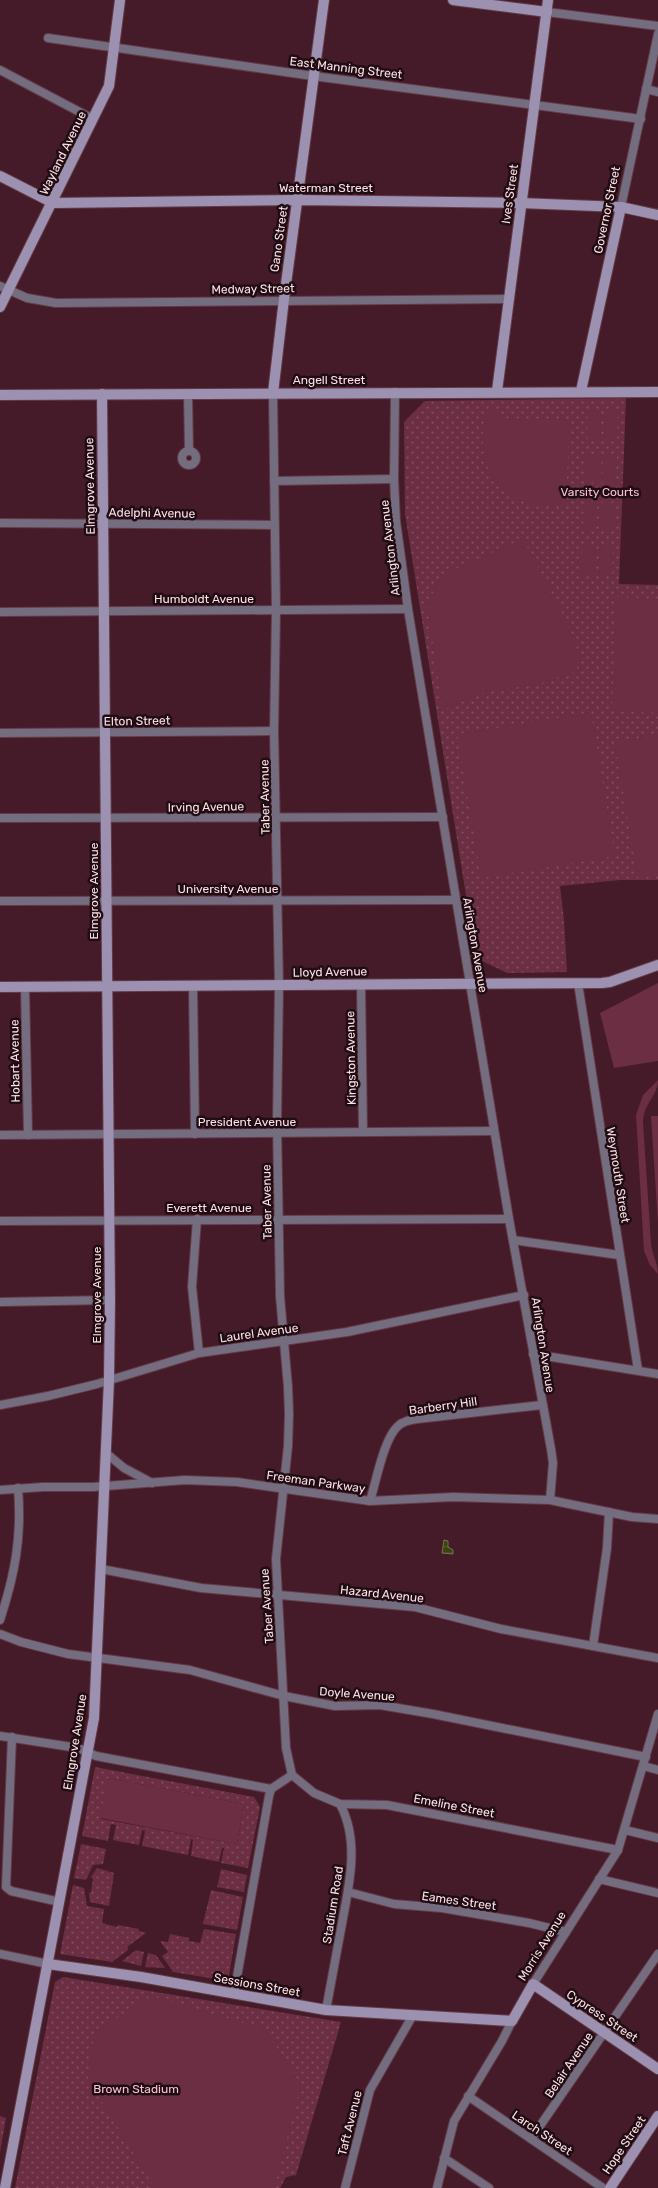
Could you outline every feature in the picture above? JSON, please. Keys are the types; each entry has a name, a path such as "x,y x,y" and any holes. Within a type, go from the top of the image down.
{"street":[{"name":"Wayland Avenue","path":"0,307 4,288 53,203 109,84 120,0"},
{"name":"Gano Street","path":"273,393 324,0"},
{"path":"453,0 658,26"},
{"name":"Ives Street","path":"496,392 548,0"},
{"name":"Governor Street","path":"582,391 658,34"},
{"name":"East Manning Street","path":"48,38 313,76 641,119"},
{"path":"0,70 93,119"},
{"path":"646,89 658,92"},
{"name":"Waterman Street","path":"0,176 53,203 297,200 520,203 620,207 658,215"},
{"name":"Medway Street","path":"4,288 27,298 56,303 284,299 509,299"},
{"name":"Arlington Avenue","path":"395,392 394,480 396,521 408,609 494,1131 553,1463 550,1500"},
{"name":"Angell Street","path":"0,395 658,392"},
{"name":"Taber Avenue","path":"273,393 276,610 274,731 280,1296 289,1414 288,1446 276,1559 286,1748 292,1775"},
{"name":"Elmgrove Avenue","path":"5,2188 95,1711 109,1380 110,1300 102,394"},
{"path":"188,394 189,451"},
{"path":"274,481 394,480"},
{"name":"Adelphi Avenue","path":"0,523 274,525"},
{"name":"Humboldt Avenue","path":"0,612 408,609"},
{"name":"Elton Street","path":"0,733 274,731"},
{"name":"Irving Avenue","path":"0,818 443,817"},
{"name":"University Avenue","path":"0,901 456,900"},
{"name":"Lloyd Avenue","path":"0,987 610,982 658,965"},
{"name":"Weymouth Street","path":"578,983 638,1370"},
{"name":"Kingston Avenue","path":"362,984 363,1132"},
{"path":"193,986 194,1134"},
{"name":"Hobart Avenue","path":"25,987 28,1135"},
{"name":"President Avenue","path":"0,1135 494,1131"},
{"path":"197,1219 192,1287 199,1353"},
{"name":"Everett Avenue","path":"0,1221 509,1219"},
{"path":"513,1240 619,1255"},
{"name":"Laurel Avenue","path":"0,1405 48,1396 199,1353 347,1332 524,1295"},
{"path":"0,1302 110,1300"},
{"path":"533,1354 658,1374"},
{"name":"Barberry Hill","path":"370,1501 383,1454 393,1433 403,1423 417,1419 542,1405"},
{"path":"106,1453 124,1468 152,1483"},
{"name":"Freeman Parkway","path":"0,1490 104,1486 186,1480 283,1488 370,1501 471,1497 550,1500 632,1517 658,1519"},
{"path":"0,1620 17,1562 20,1517 18,1488"},
{"path":"593,1646 608,1548 608,1512"},
{"name":"Hazard Avenue","path":"101,1569 201,1588 415,1607 502,1629 658,1658"},
{"name":"Doyle Avenue","path":"0,1634 47,1649 190,1670 284,1696 335,1706 380,1705 646,1757"},
{"name":"Morris Avenue","path":"437,2188 451,2126 533,1984 618,1850 658,1714"},
{"path":"0,1736 78,1748 95,1756 271,1789 292,1775"},
{"path":"12,1737 6,1887 10,1891 60,1902"},
{"path":"643,1766 658,1770"},
{"name":"Emeline Street","path":"292,1775 314,1793 340,1804 387,1805 618,1850"},
{"path":"234,1994 271,1789"},
{"name":"Stadium Road","path":"326,2010 351,1874 351,1846 347,1822 340,1804"},
{"path":"625,1830 658,1838"},
{"path":"599,1879 658,1893"},
{"name":"Eames Street","path":"348,1892 394,1904 442,1908 530,1923 566,1932"},
{"name":"Sessions Street","path":"0,1954 48,1964 326,2010 512,2020"},
{"name":"Belair Avenue","path":"531,2139 658,1954"},
{"name":"Cypress Street","path":"533,1984 658,2069"},
{"name":"Taft Avenue","path":"345,2188 370,2090 413,2015"},
{"name":"Larch Street","path":"468,2096 603,2188"},
{"name":"Hope Street","path":"610,2188 658,2116"},
{"path":"444,2158 489,2188"}],"green space":[{"name":"Varsity Courts","path":"626,398 619,584 658,585 658,880 620,880 560,886 567,972 507,973 476,958 405,514 404,422 425,401"},
{"path":"485,409 499,410 499,418 563,420 569,425 566,504 539,505 515,497 499,485 488,468 483,448"},
{"path":"588,409 601,410 600,439 587,438"},
{"path":"605,410 618,411 617,439 604,439"},
{"path":"586,454 599,454 598,483 585,482"},
{"path":"603,454 617,455 615,484 602,483"},
{"path":"584,502 597,502 596,531 583,530"},
{"path":"602,502 615,503 614,531 601,531"},
{"path":"523,539 565,619 581,659 575,672 535,685 487,691 443,710 427,606 441,575"},
{"path":"582,546 595,547 594,575 581,574"},
{"path":"600,547 613,547 612,576 599,575"},
{"path":"616,597 658,599 658,713 612,711"},
{"path":"591,713 615,856 481,878 457,734"},
{"path":"658,735 658,875 638,879 615,743"},
{"path":"658,983 658,1061 614,1068 600,1013"},
{"path":"658,1080 656,1090 646,1109 643,1122 651,1243 658,1274 650,1265 644,1251 636,1115 643,1095"},
{"path":"651,1116 658,1116 658,1223"},
{"path":"95,1767 254,1797 260,1807 248,1868 221,1863 224,1848 222,1848 219,1862 191,1856 193,1840 191,1839 188,1855 142,1846 145,1831 142,1830 139,1845 113,1840 116,1825 111,1824 108,1841 82,1836","holes":["108,1778 244,1804 237,1844 101,1819"]},
{"path":"108,1778 244,1804 237,1844 100,1818"},
{"path":"81,1844 106,1849 103,1864 93,1865 86,1880 74,1878"},
{"path":"97,1868 114,1873 109,1906 90,1902 89,1893 91,1892 93,1879 91,1877"},
{"path":"221,1869 247,1875 244,1892 217,1887"},
{"path":"73,1885 84,1888 87,1906 104,1909 102,1923 117,1927 118,1925 139,1929 139,1931 146,1933 127,1947 128,1950 112,1962 60,1954"},
{"path":"211,1890 243,1897 237,1930 203,1924"},
{"path":"204,1929 236,1934 228,1981 173,1972 162,1956 168,1952 160,1941 168,1942 170,1934 189,1938 189,1941 200,1943"},
{"path":"136,1950 144,1952 141,1966 122,1961"},
{"path":"148,1953 156,1955 165,1968 145,1967"},
{"name":"Brown Stadium","path":"63,1977 341,2022 296,2175 286,2177 280,2188 15,2188 55,1982"},
{"name":"Brown Stadium","path":"151,1996 258,2027 262,2025 301,2085 274,2188 155,2188 88,2079 94,2033"},
{"path":"0,2116 6,2118 0,2152"}],"shaded area":[{"path":"444,1540 448,1541 448,1547 453,1550 453,1554 442,1553"}]}
